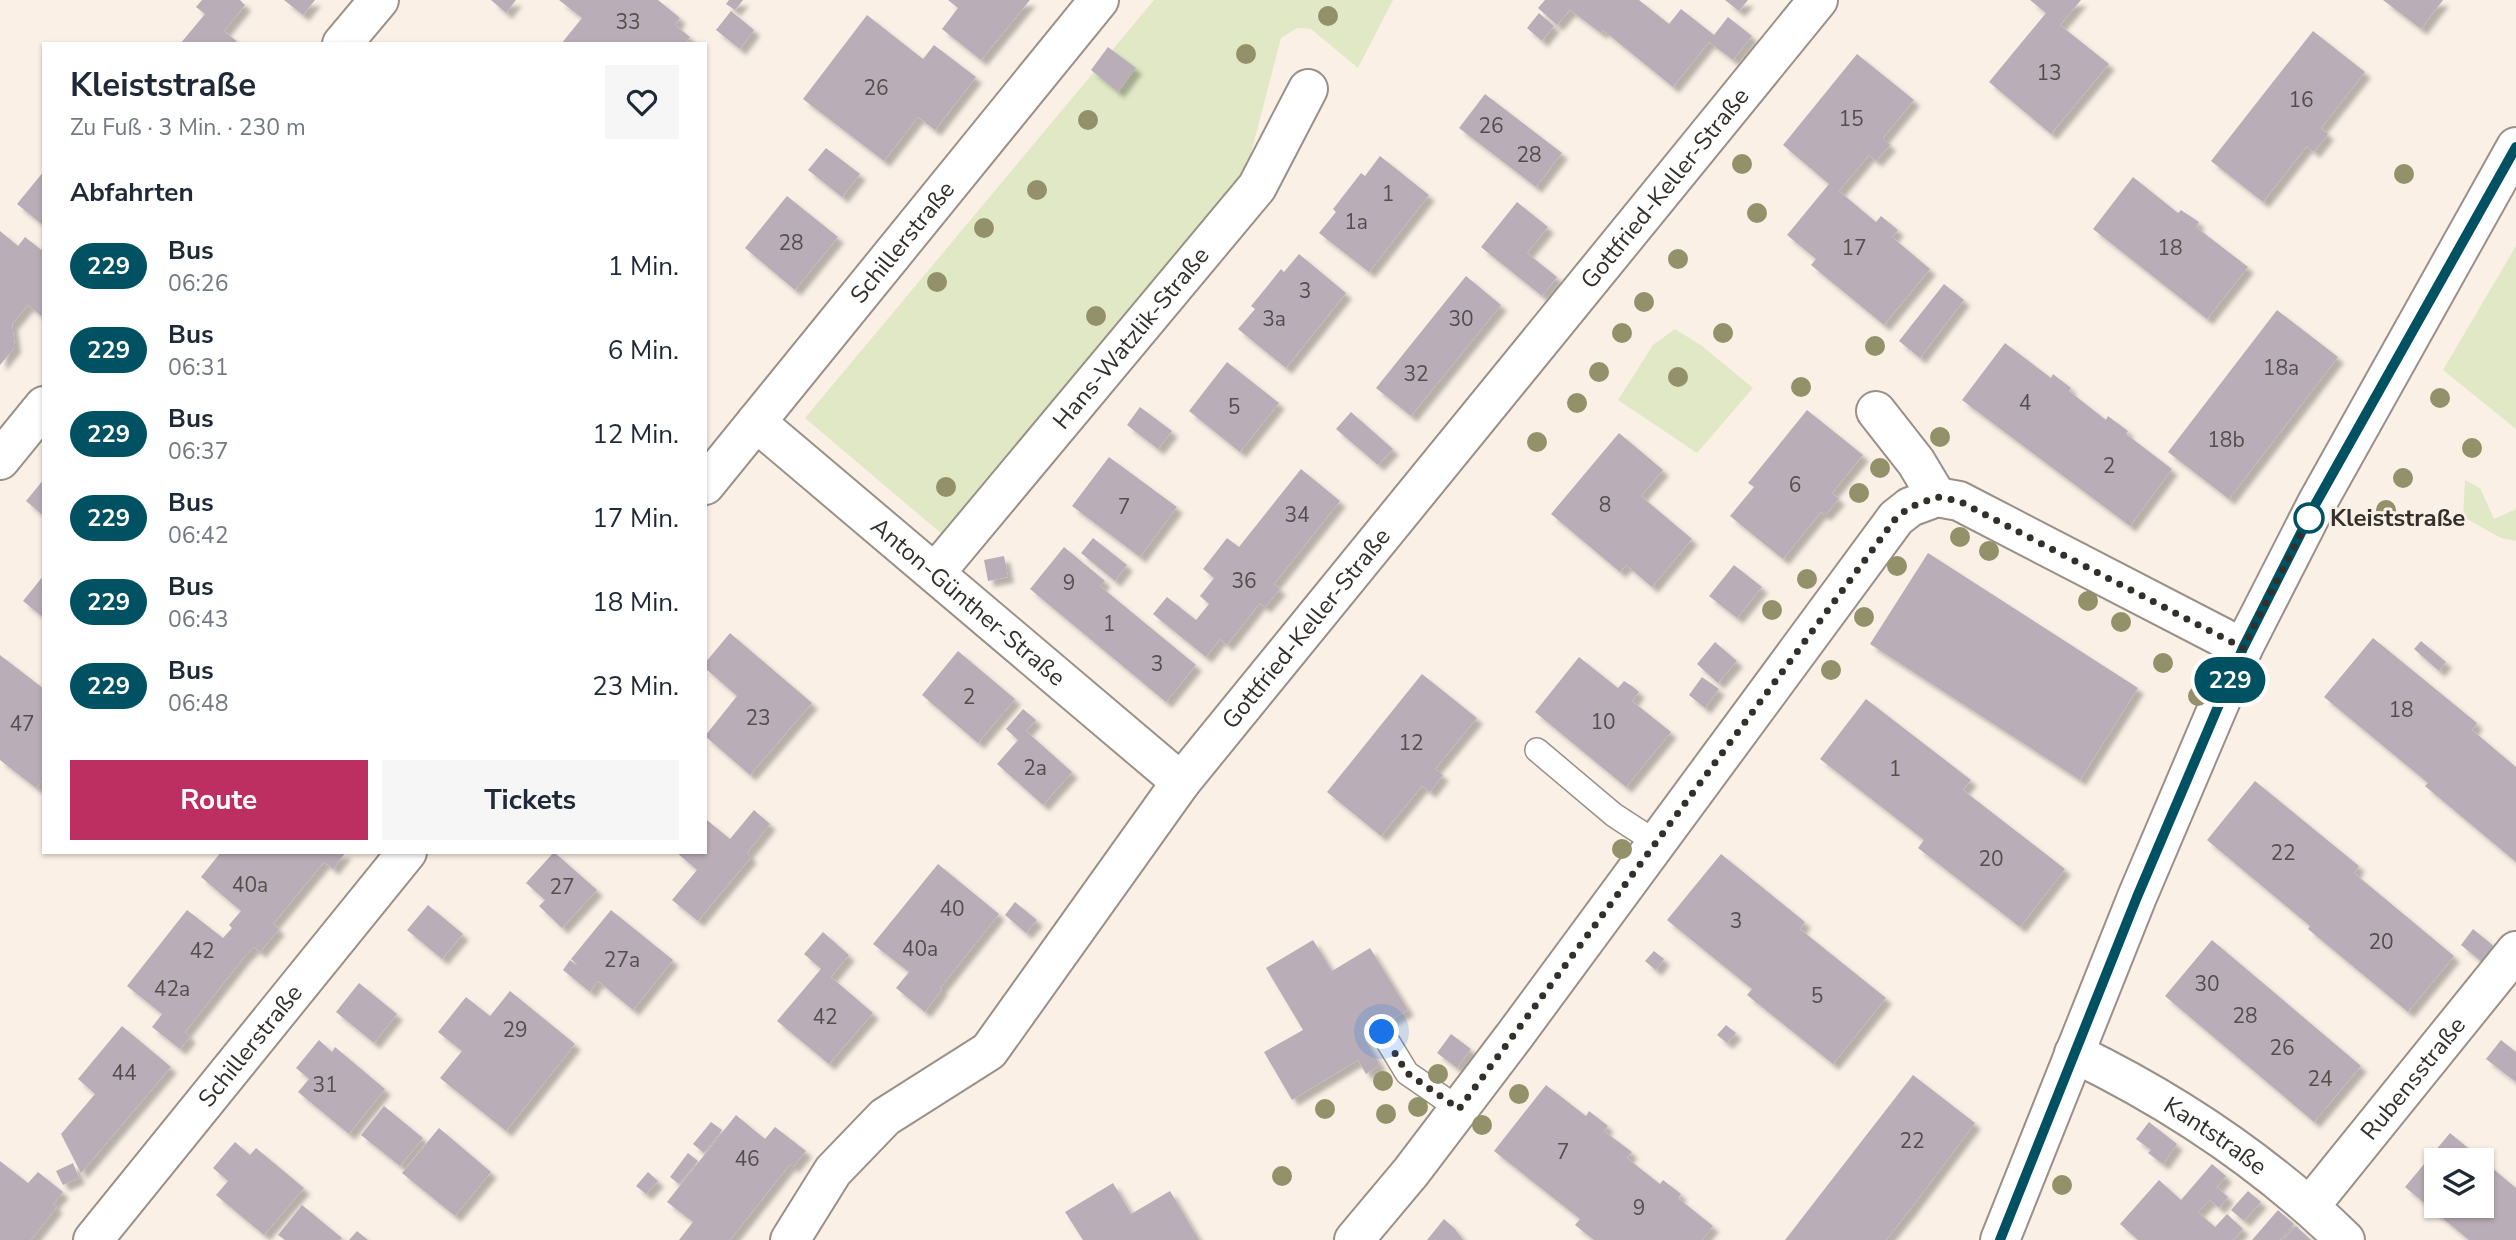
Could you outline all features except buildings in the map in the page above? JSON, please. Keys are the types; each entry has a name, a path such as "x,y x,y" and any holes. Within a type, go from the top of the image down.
{"street":[{"path":"344,42 379,0"},
{"name":"Schillerstraße","path":"707,483 1099,0"},
{"name":"Gottfried-Keller-Straße","path":"790,1240 833,1171 885,1117 989,1051 1181,782 1818,0"},
{"name":"Hans-Watzlik-Straße","path":"935,573 1256,187 1308,89"},
{"path":"2000,1240 2137,897 2243,648 2316,503 2516,147"},
{"path":"0,460 42,408"},
{"path":"1876,411 1916,462 1937,497"},
{"name":"Anton-Günther-Straße","path":"756,422 1181,782"},
{"path":"1354,1240 1459,1109 1896,518 1910,507 1937,497 1959,501 2243,648"},
{"name":"Schillerstraße","path":"93,1240 405,854"},
{"name":"Rubensstraße","path":"2310,1206 2516,951"},
{"name":"Kantstraße","path":"2074,1053 2131,1082 2201,1124 2310,1206 2345,1240"}],"lane":[{"path":"1537,750 1614,815 1657,843"},
{"path":"1382,1032 1407,1073 1459,1109"}],"green space":[{"path":"1154,0 1393,0 1358,68 1311,29 1297,28 1281,38 1244,180 943,535 805,418"},
{"path":"2516,246 2516,429 2443,370"},
{"path":"1675,329 1702,346 1753,388 1697,453 1618,400 1653,345"},
{"path":"2465,480 2480,488 2494,519 2516,509 2516,541 2501,538 2463,517"}],"bus line":[{"name":"229","path":"2000,1240 2137,897 2243,648 2316,503 2516,147"}],"place":[{"name":"Kleiststraße","path":"2309,518"}],"route":[{"path":"1382,1032 1407,1073 1459,1109 1896,518 1910,507 1937,497 1959,501 2243,648 2309,518"}]}
